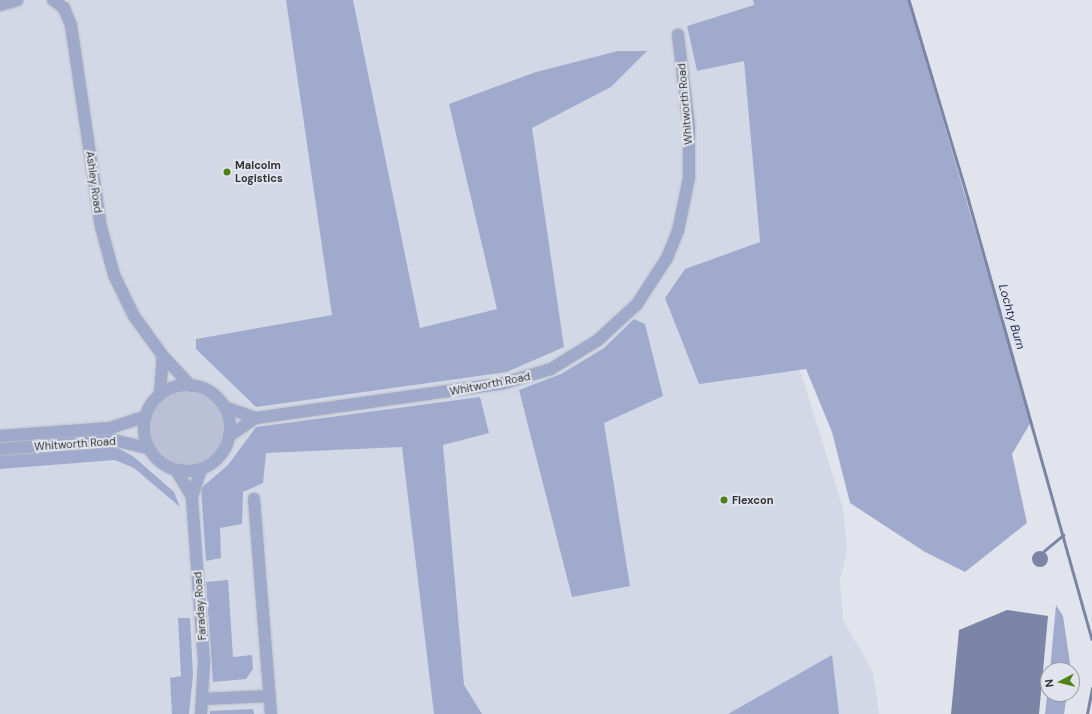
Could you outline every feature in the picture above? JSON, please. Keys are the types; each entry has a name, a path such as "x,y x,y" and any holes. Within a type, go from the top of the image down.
{"street":[{"path":"0,5 17,0"},
{"name":"Ashley Road","path":"53,0 64,8 71,25 97,206 107,253 114,275 134,316 163,356 191,386"},
{"name":"Whitworth Road","path":"229,436 256,418 441,393 530,377 551,369 591,344 620,322 637,304 667,258 678,230 689,178 689,126 678,35"},
{"path":"160,395 180,385 209,388 219,396 227,408 231,421 229,436 224,451 214,462 201,470 176,470 165,466 148,448 145,438 146,416 160,395 163,356"},
{"name":"Whitworth Road","path":"227,408 256,418"},
{"name":"Whitworth Road","path":"0,436 110,428 146,416"},
{"name":"Whitworth Road","path":"0,449 113,440 148,448"},
{"name":"Faraday Road","path":"176,470 192,497"},
{"name":"Faraday Road","path":"201,470 192,497 204,655 203,699 201,714"},
{"path":"254,499 271,714"},
{"path":"203,699 270,696"}],"shaded area":[{"path":"0,0 753,0 754,5 687,26 697,71 744,60 760,242 843,508 847,551 840,580 843,620 873,672 879,714 0,714"},
{"path":"286,0 353,0 420,328 497,309 449,104 536,72 618,51 647,51 611,87 532,128 564,347 507,372 256,407 196,349 196,339 332,315"},
{"path":"753,0 908,0 1031,422 1012,454 1027,523 965,572 925,552 850,503 832,432 806,369 699,384 665,298 685,269 760,242 744,61 697,71 687,26 754,5"},
{"path":"634,319 645,324 663,396 604,423 630,586 572,597 519,390 561,374 604,348"},
{"path":"187,391 208,397 218,407 224,428 218,449 208,459 187,465 166,459 156,449 150,428 156,407 166,397"},
{"path":"480,397 489,433 443,445 464,685 482,714 434,714 402,447 266,453 263,483 243,492 242,524 220,528 221,558 206,561 201,488 228,465 256,427"},
{"path":"103,446 118,448 134,457 174,492 180,507 134,468 115,460 0,469 0,455"},
{"path":"1040,551 1047,556 1048,559 1043,566 1040,567 1033,562 1032,559 1037,552"},
{"path":"228,580 233,657 252,655 253,669 246,679 213,682 206,582"},
{"path":"1056,605 1063,616 1070,662 1051,662"},
{"path":"1007,610 1048,616 1044,662 1040,662 1039,714 951,714 959,630"},
{"path":"178,618 190,618 193,675 189,714 172,714 170,678 181,676"},
{"path":"832,655 839,714 728,714"},
{"path":"1046,702 1066,702 1064,714 1045,714"},
{"path":"253,709 254,714 210,714 210,711"}],"waterway":[{"name":"Lochty Burn","path":"909,0 968,198 1092,639"},
{"path":"1044,551 1063,535"},
{"name":"Lochty Burn","path":"1087,714 1092,688"}],"place":[{"name":"Malcolm Logistics","path":"227,172"},
{"name":"Flexcon","path":"724,500"}]}
